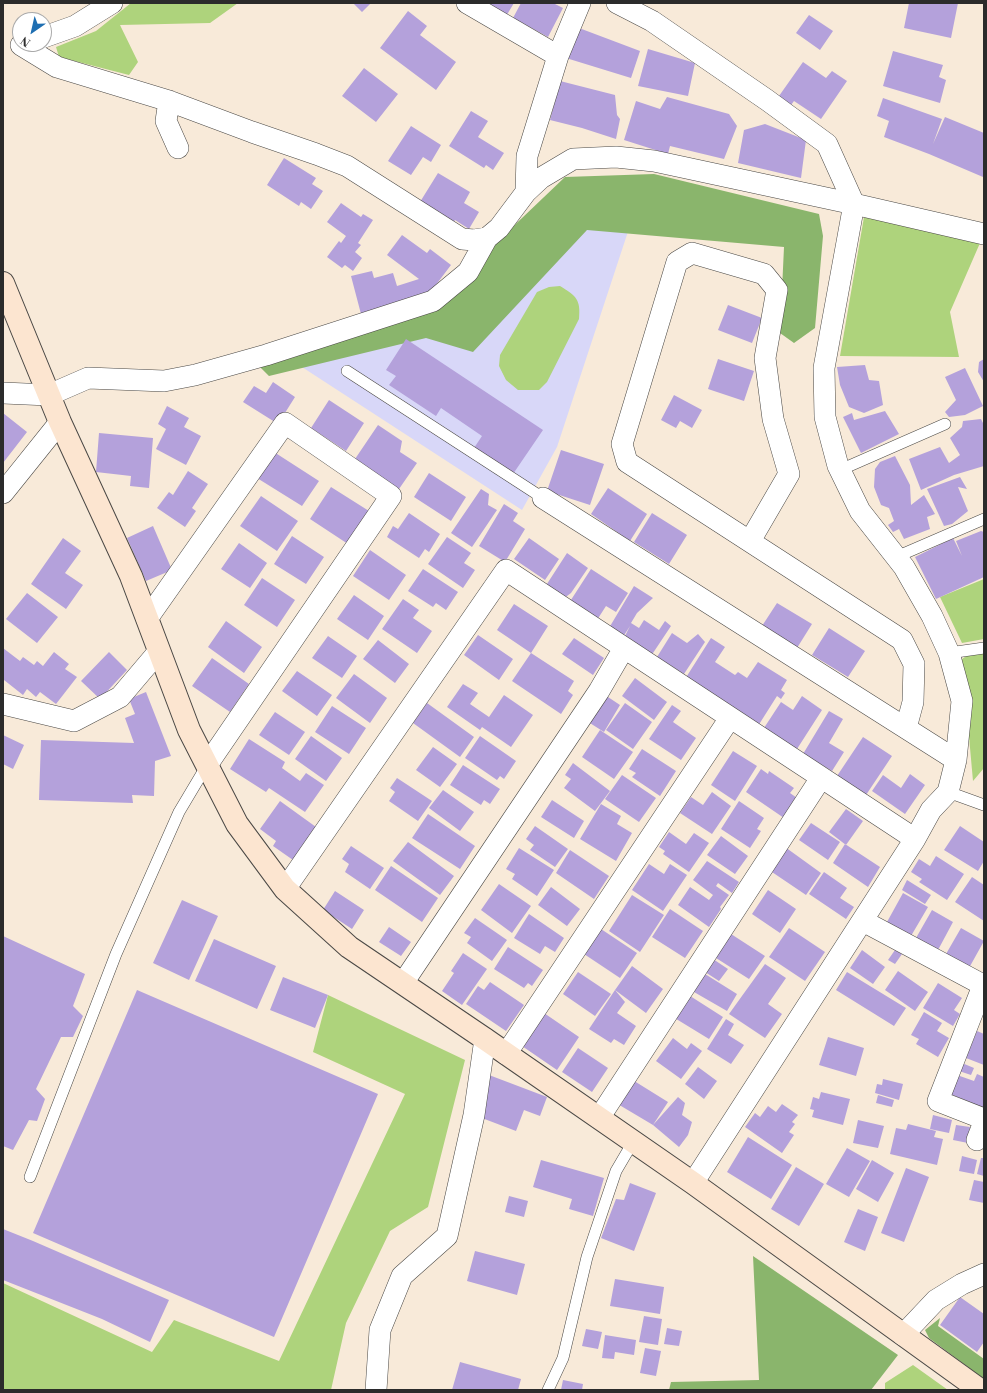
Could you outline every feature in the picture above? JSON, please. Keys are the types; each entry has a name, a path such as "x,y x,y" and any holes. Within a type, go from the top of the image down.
{"street":[{"path":"52,34 75,26 108,7 112,3"},
{"path":"467,3 558,56"},
{"path":"526,192 527,156 558,56 580,3"},
{"path":"617,3 658,25 767,100 827,144 854,204 824,368 825,417 840,470 860,511 904,568 932,616 949,653 962,701 956,760 948,792 931,810 915,839 693,1183"},
{"path":"29,52 57,67 169,101 347,166 462,239 474,240 487,238"},
{"path":"169,101 166,121 178,148"},
{"path":"3,393 49,395 88,378 164,381 195,376 266,355 433,301 468,272 487,238 499,228 526,192 541,178 573,159 616,157 654,161 854,204 984,234"},
{"path":"750,541 789,474 773,419 765,358 777,290 764,274 692,253 677,262 622,444 627,462 902,640 914,664 913,702 906,728"},
{"path":"3,283 60,422 131,576 189,730 237,824 285,889 349,947 693,1183 980,1390"},
{"path":"3,493 60,422"},
{"path":"147,619 286,423 391,496 207,765"},
{"path":"542,498 956,760"},
{"path":"285,889 506,570 915,839"},
{"path":"403,984 599,691 624,648"},
{"path":"3,704 74,722 120,697 159,651"},
{"path":"506,1054 730,718"},
{"path":"599,1118 821,778"},
{"path":"862,920 984,984 938,1101 982,1127"},
{"path":"376,1390 380,1330 402,1276 447,1236 474,1115 485,1039"},
{"path":"903,1335 936,1300 962,1284 984,1274"}],"lane":[{"path":"347,371 542,498"},
{"path":"840,470 945,424"},
{"path":"896,557 984,519"},
{"path":"949,653 984,648"},
{"path":"30,1177 116,954 179,812 207,765"},
{"path":"948,792 984,805"},
{"path":"548,1390 563,1358 587,1257 616,1171 633,1142"}],"shaded area":[{"path":"645,180 557,447 522,510 285,356 439,315"}],"green space":[{"path":"131,3 238,3 210,23 120,25 138,62 129,75 59,57 56,47 96,31"},
{"path":"654,174 819,214 823,236 815,328 794,343 780,333 784,247 587,230 473,352 426,338 269,376 258,365 447,300 500,239 565,177"},
{"path":"864,217 980,243 950,312 959,357 840,356"},
{"path":"560,286 574,296 578,302 579,319 547,382 539,390 518,390 506,380 499,366 500,355 537,292 549,287"},
{"path":"984,579 984,639 962,643 940,597"},
{"path":"984,644 984,768 973,781 962,659"},
{"path":"328,995 465,1060 428,1207 390,1231 346,1323 331,1390 3,1390 3,1283 152,1352 174,1320 279,1361 405,1094 313,1052"},
{"path":"753,1256 898,1355 871,1390 669,1390 671,1382 759,1380"},
{"path":"940,1318 938,1326 984,1359 984,1379 929,1338 925,1330"},
{"path":"913,1365 948,1390 885,1390 885,1383"}],"building":[{"path":"353,3 371,3 362,12"},
{"path":"479,3 514,3 505,18"},
{"path":"521,3 553,3 563,8 548,37 513,18"},
{"path":"909,3 958,3 951,38 904,28"},
{"path":"408,11 427,26 420,35 456,62 436,90 380,48"},
{"path":"809,15 833,31 820,50 796,33"},
{"path":"579,28 640,51 631,78 566,58"},
{"path":"648,49 695,63 688,96 638,86"},
{"path":"893,51 943,65 939,77 946,80 940,103 883,86"},
{"path":"803,62 826,78 832,71 847,81 821,119 794,101 791,105 779,96"},
{"path":"364,68 398,94 376,122 342,96"},
{"path":"560,81 615,95 617,115 620,119 616,139 550,120"},
{"path":"667,97 729,114 737,126 724,159 670,146 668,154 624,140 636,101 660,109"},
{"path":"883,98 942,119 933,144 945,117 984,133 983,177 884,137 889,121 877,116"},
{"path":"471,111 488,121 478,137 504,153 493,170 486,165 484,168 449,146"},
{"path":"765,124 806,140 801,178 738,163 744,130"},
{"path":"411,126 441,145 431,162 423,157 411,175 388,161"},
{"path":"284,158 316,178 312,184 323,191 311,209 301,202 299,206 267,185"},
{"path":"438,173 470,192 464,203 479,212 469,229 455,220 453,223 420,202"},
{"path":"341,203 361,217 363,214 373,220 358,243 361,245 355,252 362,258 353,271 345,265 342,268 327,257 339,241 341,243 346,236 327,222"},
{"path":"402,235 427,253 430,249 451,265 429,294 361,314 351,276 372,271 374,278 393,273 397,286 419,279 387,255"},
{"path":"728,305 762,318 752,343 718,330"},
{"path":"406,339 543,430 513,474 474,448 482,436 441,408 436,416 389,385 396,376 386,370"},
{"path":"718,359 754,371 744,401 708,389"},
{"path":"984,359 984,382 978,372 979,362"},
{"path":"865,365 869,380 879,381 883,405 864,413 849,407 840,385 837,367"},
{"path":"965,368 983,406 965,415 949,417 945,412 956,400 945,377"},
{"path":"273,382 295,397 278,424 243,402 254,386 266,393"},
{"path":"674,395 702,410 692,428 680,421 676,428 661,420"},
{"path":"329,400 364,423 346,451 311,428"},
{"path":"167,406 189,418 184,427 201,436 186,465 156,449 166,429 158,424"},
{"path":"885,411 899,434 861,453 843,417 852,413 854,420"},
{"path":"3,413 27,432 3,463"},
{"path":"981,419 984,425 984,466 954,475 921,490 909,459 940,447 949,463 960,455 950,438 962,427 963,421"},
{"path":"378,425 402,441 400,452 417,463 399,489 355,459"},
{"path":"99,433 153,438 149,488 130,486 131,476 96,472"},
{"path":"561,450 604,464 590,505 547,491"},
{"path":"274,452 319,481 302,506 257,478"},
{"path":"895,456 910,485 911,505 924,495 935,514 927,517 930,529 904,539 899,529 893,532 888,525 894,521 889,508 881,505 874,487 875,469 880,462"},
{"path":"188,471 208,484 192,508 196,511 185,527 157,508 169,492 173,495"},
{"path":"429,473 466,497 451,521 414,497"},
{"path":"960,477 967,489 958,487 968,511 952,524 944,526 927,489"},
{"path":"331,487 369,511 348,544 310,519"},
{"path":"608,488 647,514 630,541 591,514"},
{"path":"481,489 489,494 488,505 497,510 472,547 451,533"},
{"path":"261,496 298,521 277,551 240,526"},
{"path":"504,504 518,513 513,521 525,529 505,562 479,546"},
{"path":"409,513 440,534 429,552 425,549 419,558 387,537 393,526 398,529"},
{"path":"652,513 687,535 669,564 634,542"},
{"path":"153,526 172,570 146,581 127,538"},
{"path":"981,531 984,532 984,577 936,599 915,557 953,538 962,556 956,541"},
{"path":"292,536 324,557 306,584 274,564"},
{"path":"447,537 471,553 464,563 475,570 463,588 428,564"},
{"path":"63,538 81,551 65,573 83,585 66,609 31,584"},
{"path":"529,538 559,559 545,580 514,559"},
{"path":"239,543 267,563 250,588 221,569"},
{"path":"370,550 406,575 389,600 353,576"},
{"path":"567,553 588,568 571,593 563,599 545,587"},
{"path":"423,569 458,592 446,610 436,603 433,607 408,591"},
{"path":"591,569 628,593 616,612 606,606 597,620 569,603"},
{"path":"262,578 295,600 277,627 244,605"},
{"path":"634,586 653,598 637,613 631,623 639,628 644,620 659,630 665,621 671,626 651,656 624,638 630,626 623,637 609,628"},
{"path":"27,593 58,617 37,643 6,619"},
{"path":"354,595 384,616 368,640 337,619"},
{"path":"403,599 419,610 413,618 432,631 417,653 382,629"},
{"path":"777,603 812,624 797,648 762,626"},
{"path":"514,604 548,626 531,653 497,630"},
{"path":"226,621 262,647 244,673 208,647"},
{"path":"829,628 865,651 848,677 812,655"},
{"path":"672,633 687,643 698,634 705,642 684,674 657,657"},
{"path":"478,635 513,659 499,680 464,655"},
{"path":"328,636 357,656 342,678 312,658"},
{"path":"574,638 604,658 593,675 562,654"},
{"path":"711,638 725,647 715,662 735,675 738,672 747,678 758,662 787,680 781,690 785,693 781,699 777,696 758,726 685,679"},
{"path":"378,640 409,664 395,683 363,659"},
{"path":"3,648 20,661 23,657 34,665 37,661 43,666 54,652 69,664 65,669 77,677 56,704 40,692 36,697 27,689 23,695 4,680 3,683"},
{"path":"109,652 127,670 100,699 81,681"},
{"path":"531,653 574,681 568,691 573,695 561,714 512,681"},
{"path":"212,658 249,684 230,712 192,686"},
{"path":"297,671 332,695 317,716 282,691"},
{"path":"354,674 387,698 370,723 336,698"},
{"path":"635,678 667,702 654,720 622,696"},
{"path":"463,684 478,693 470,704 489,717 504,695 533,715 511,747 482,727 480,730 447,707"},
{"path":"599,691 620,705 604,732 582,718"},
{"path":"146,692 171,756 155,761 154,796 132,795 133,803 39,800 41,740 134,743 125,718 135,714 129,699"},
{"path":"802,696 822,710 797,749 764,728 781,702 793,710"},
{"path":"427,703 474,737 460,757 413,723"},
{"path":"625,703 652,722 633,749 606,730"},
{"path":"672,705 681,711 673,722 696,738 681,760 649,739"},
{"path":"332,706 366,728 349,754 315,732"},
{"path":"829,711 843,719 829,743 844,752 832,771 803,754"},
{"path":"275,712 305,732 289,755 259,735"},
{"path":"600,730 633,752 614,779 582,757"},
{"path":"3,735 24,745 13,769 3,764"},
{"path":"311,736 342,758 326,781 295,759"},
{"path":"480,736 516,761 504,779 500,776 497,780 465,758"},
{"path":"863,737 892,756 866,795 837,776"},
{"path":"249,739 285,762 282,768 300,781 306,773 324,785 305,812 269,788 266,792 230,769"},
{"path":"433,747 457,764 440,787 416,770"},
{"path":"642,749 676,771 660,796 632,777 636,773 629,769"},
{"path":"733,751 757,766 735,801 711,785"},
{"path":"573,763 610,791 595,811 564,788 571,779 565,775"},
{"path":"463,765 500,789 490,804 484,800 481,805 450,785"},
{"path":"761,769 768,774 769,771 794,788 790,793 797,798 784,818 746,792"},
{"path":"910,774 925,785 905,814 872,791 883,775 901,788"},
{"path":"622,775 656,798 639,822 605,799"},
{"path":"397,778 432,801 418,821 389,801 395,792 390,788"},
{"path":"443,790 474,812 460,831 429,808"},
{"path":"712,792 731,806 712,834 680,813 691,797 703,805"},
{"path":"552,800 584,821 574,838 541,817"},
{"path":"280,801 316,827 293,860 273,846 276,841 260,829"},
{"path":"739,801 764,818 757,829 761,831 750,848 721,829"},
{"path":"601,804 621,816 617,824 632,833 616,861 580,839"},
{"path":"846,809 863,821 846,845 829,832"},
{"path":"428,814 475,846 460,869 412,838"},
{"path":"811,823 840,842 828,860 799,840"},
{"path":"535,826 568,849 555,867 530,850 534,845 526,839"},
{"path":"960,826 984,842 984,861 978,871 944,850"},
{"path":"669,832 686,844 694,833 709,843 689,872 663,854 665,851 659,847"},
{"path":"721,836 748,856 735,874 707,855"},
{"path":"408,842 454,876 440,895 393,861"},
{"path":"845,844 880,867 868,887 833,863"},
{"path":"351,846 384,868 370,889 345,872 349,864 342,859"},
{"path":"785,847 821,873 806,895 769,870"},
{"path":"519,848 554,870 537,896 512,879 515,874 506,869"},
{"path":"570,850 609,876 594,899 556,873"},
{"path":"936,856 964,874 947,900 919,882 922,879 911,872 919,859 930,866"},
{"path":"707,861 739,882 732,893 718,883 716,886 729,895 720,907 721,909 709,927 678,905 690,887 709,900 713,895 693,880"},
{"path":"649,864 664,874 670,864 687,875 663,911 632,890"},
{"path":"391,866 438,898 422,922 375,890"},
{"path":"824,872 847,888 840,898 854,907 846,919 809,894"},
{"path":"972,877 984,885 984,921 955,902"},
{"path":"907,880 931,895 925,904 902,890"},
{"path":"499,884 531,906 512,933 481,910"},
{"path":"551,887 580,909 567,926 538,905"},
{"path":"768,890 796,909 780,933 752,914"},
{"path":"335,891 364,910 352,929 323,910"},
{"path":"903,893 928,907 911,936 887,922"},
{"path":"632,895 664,915 640,952 609,931"},
{"path":"182,900 218,916 189,980 153,963"},
{"path":"670,909 703,931 685,958 652,937"},
{"path":"932,910 953,922 938,950 916,938"},
{"path":"529,914 564,938 555,952 545,946 540,954 514,938"},
{"path":"475,918 507,940 492,961 467,943 471,937 464,933"},
{"path":"389,927 411,942 401,956 379,942"},
{"path":"598,927 637,953 620,978 581,952"},
{"path":"789,928 825,952 805,981 769,957"},
{"path":"961,928 984,941 969,968 946,954"},
{"path":"731,934 765,956 749,979 716,958"},
{"path":"3,936 85,974 73,1006 83,1016 73,1037 61,1037 36,1089 45,1099 37,1121 29,1120 13,1150 3,1146"},
{"path":"214,939 276,966 257,1009 195,981"},
{"path":"508,947 543,970 532,986 528,983 524,988 494,969"},
{"path":"862,950 885,967 873,984 850,968"},
{"path":"895,950 902,954 895,964 888,960"},
{"path":"463,953 487,969 462,1005 442,991 454,973 451,971"},
{"path":"710,957 728,969 719,981 702,970"},
{"path":"765,964 786,978 768,1004 782,1014 765,1038 729,1014"},
{"path":"632,966 663,989 646,1013 615,990"},
{"path":"898,971 928,992 915,1011 885,990"},
{"path":"578,972 611,994 595,1016 563,994"},
{"path":"847,972 906,1008 894,1026 836,990"},
{"path":"705,974 737,994 727,1011 694,992"},
{"path":"283,977 328,995 315,1028 270,1010"},
{"path":"490,982 524,1005 506,1031 466,1004 478,986 484,990"},
{"path":"938,983 962,998 954,1010 960,1014 953,1026 923,1008"},
{"path":"137,990 378,1094 274,1337 33,1233"},
{"path":"615,990 625,1002 617,1013 636,1026 624,1045 614,1039 611,1043 589,1029"},
{"path":"687,994 723,1017 709,1039 673,1017"},
{"path":"924,1012 942,1023 937,1031 949,1038 938,1057 916,1044 919,1039 911,1035"},
{"path":"544,1013 579,1037 557,1070 522,1046"},
{"path":"726,1019 734,1024 728,1035 744,1045 731,1064 707,1049"},
{"path":"977,1031 984,1034 984,1065 966,1058"},
{"path":"828,1037 864,1048 856,1076 819,1065"},
{"path":"673,1038 687,1049 691,1043 702,1051 681,1079 656,1061"},
{"path":"578,1048 608,1068 592,1092 562,1072"},
{"path":"962,1063 974,1068 971,1075 959,1071"},
{"path":"698,1067 717,1081 704,1099 685,1084"},
{"path":"977,1074 984,1077 984,1108 950,1094 957,1075 974,1081"},
{"path":"489,1075 547,1097 540,1116 524,1110 516,1131 474,1115"},
{"path":"631,1079 668,1102 653,1125 616,1103"},
{"path":"883,1079 903,1084 899,1100 875,1093 877,1084 882,1085"},
{"path":"821,1092 850,1099 843,1125 812,1117 814,1110 810,1109 813,1097 819,1099"},
{"path":"878,1095 894,1100 892,1107 876,1103"},
{"path":"678,1097 685,1103 682,1115 692,1122 688,1135 679,1147 653,1125"},
{"path":"782,1104 798,1115 792,1122 795,1124 789,1132 794,1135 782,1153 745,1127 755,1113 760,1117 768,1106 776,1112"},
{"path":"933,1115 952,1120 949,1133 930,1129"},
{"path":"858,1120 884,1126 878,1148 853,1143"},
{"path":"908,1124 936,1131 934,1137 943,1139 937,1165 890,1154 896,1128 906,1130"},
{"path":"956,1125 970,1127 968,1143 953,1140"},
{"path":"748,1137 792,1165 771,1199 727,1172"},
{"path":"847,1148 870,1161 849,1197 826,1184"},
{"path":"962,1156 977,1160 974,1174 959,1171"},
{"path":"981,1158 984,1158 984,1176 977,1174"},
{"path":"541,1160 604,1178 593,1216 569,1209 572,1199 533,1187"},
{"path":"872,1160 894,1173 878,1202 856,1189"},
{"path":"796,1167 824,1184 799,1226 771,1209"},
{"path":"906,1168 929,1177 904,1242 881,1233"},
{"path":"974,1180 984,1182 984,1203 969,1200"},
{"path":"630,1183 656,1193 634,1251 601,1238 616,1199 624,1200"},
{"path":"509,1196 528,1201 524,1217 505,1212"},
{"path":"858,1209 878,1217 865,1251 844,1242"},
{"path":"3,1229 169,1300 150,1342 102,1319 3,1280"},
{"path":"475,1251 525,1264 517,1295 467,1281"},
{"path":"615,1279 664,1287 660,1314 610,1306"},
{"path":"960,1297 984,1314 984,1342 977,1352 940,1325"},
{"path":"644,1316 662,1319 658,1345 639,1342"},
{"path":"667,1328 682,1331 679,1346 664,1344"},
{"path":"586,1329 602,1332 598,1349 582,1346"},
{"path":"605,1335 636,1340 634,1355 615,1352 614,1359 602,1358"},
{"path":"645,1348 661,1351 656,1376 640,1373"},
{"path":"460,1362 521,1379 518,1390 452,1390"},
{"path":"563,1380 583,1384 582,1390 561,1390"}]}
